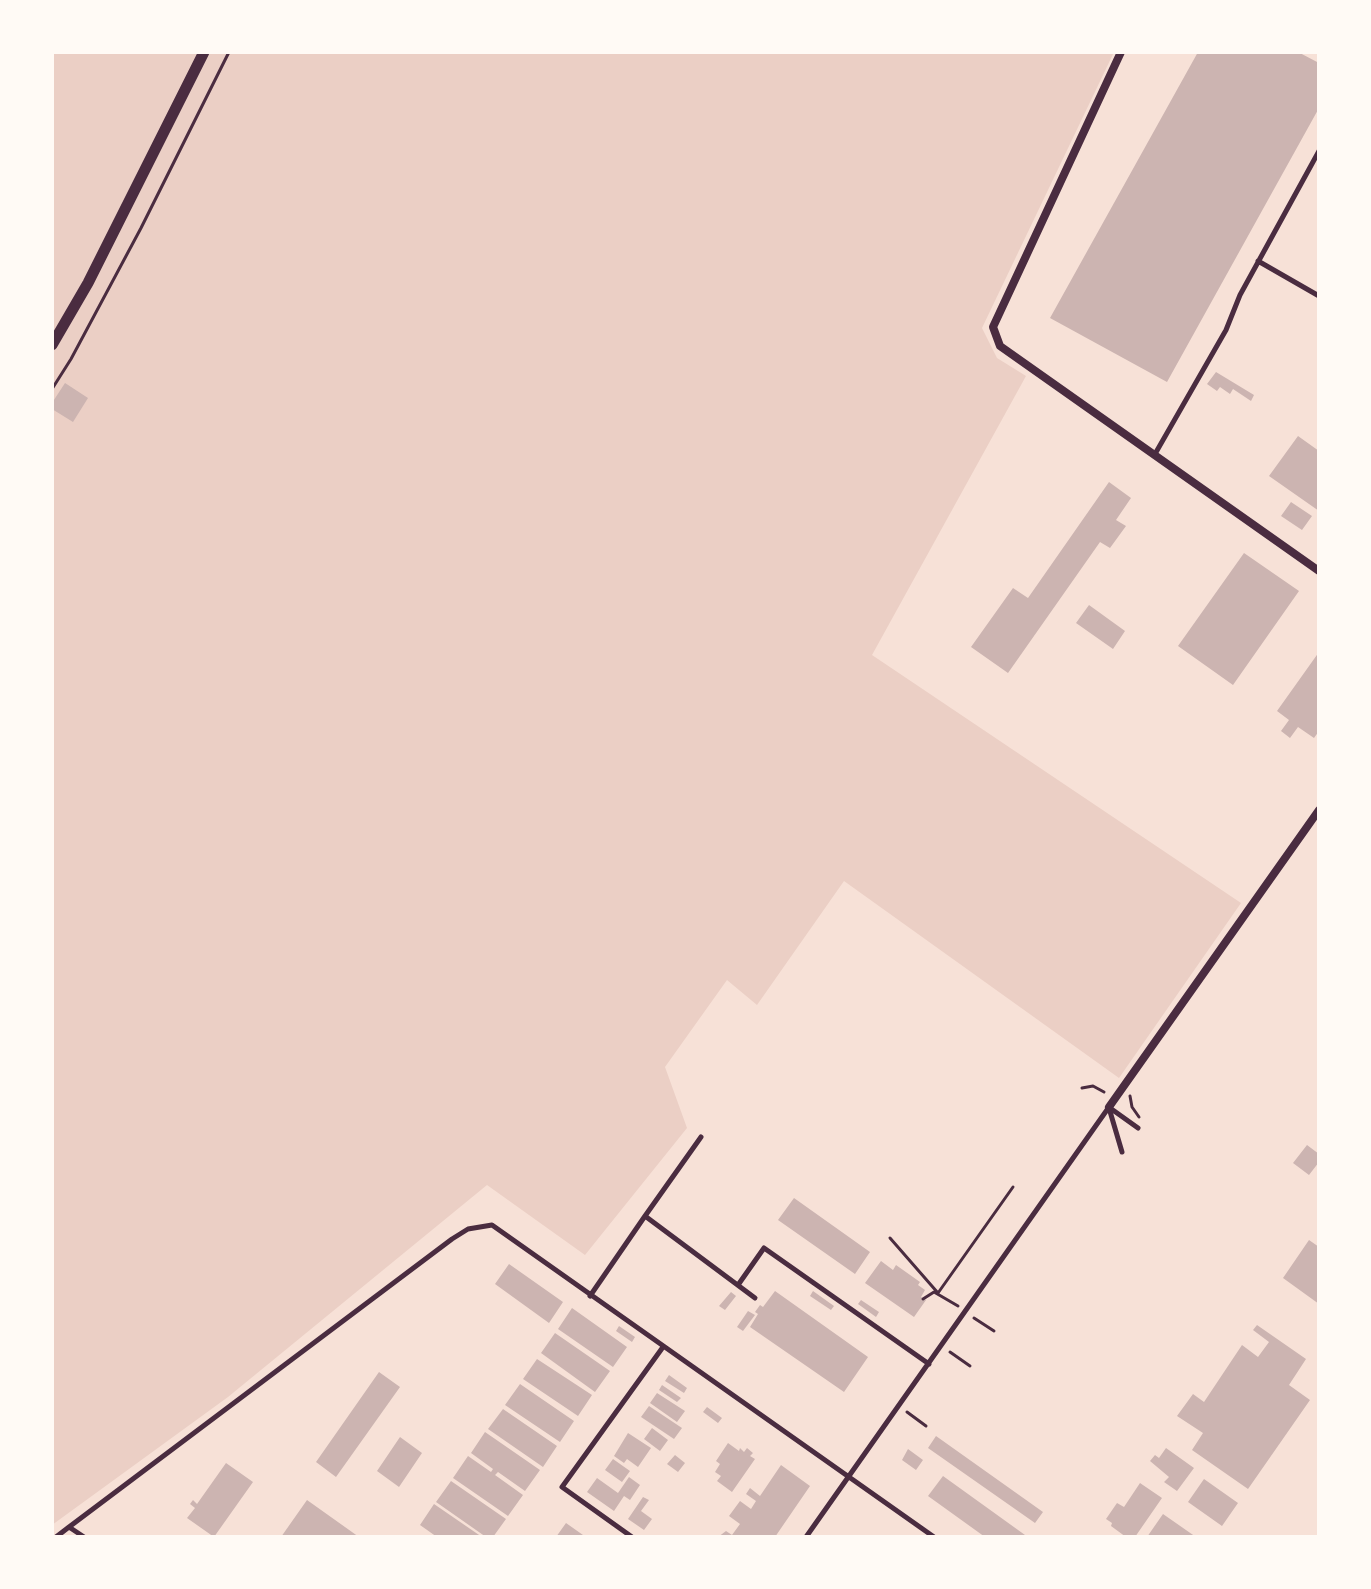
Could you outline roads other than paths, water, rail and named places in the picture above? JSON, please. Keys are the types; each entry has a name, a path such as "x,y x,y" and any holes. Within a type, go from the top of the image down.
{"street":[{"path":"52,345 93,274 204,52"},
{"path":"1121,52 993,327 1000,346 1319,571"},
{"path":"1109,1107 1319,810"}],"lane":[{"path":"1155,454 1226,330 1240,295 1319,151"},
{"path":"1258,261 1319,296"},
{"path":"1109,1107 1138,1128"},
{"path":"1109,1107 1122,1152"},
{"path":"806,1537 1109,1107"},
{"path":"590,1296 701,1137"},
{"path":"645,1216 755,1298"},
{"path":"56,1537 342,1320 468,1229 492,1225 934,1537"},
{"path":"738,1285 764,1248 929,1364"},
{"path":"632,1537 562,1487 663,1347"},
{"path":"69,1527 84,1537"}]}
